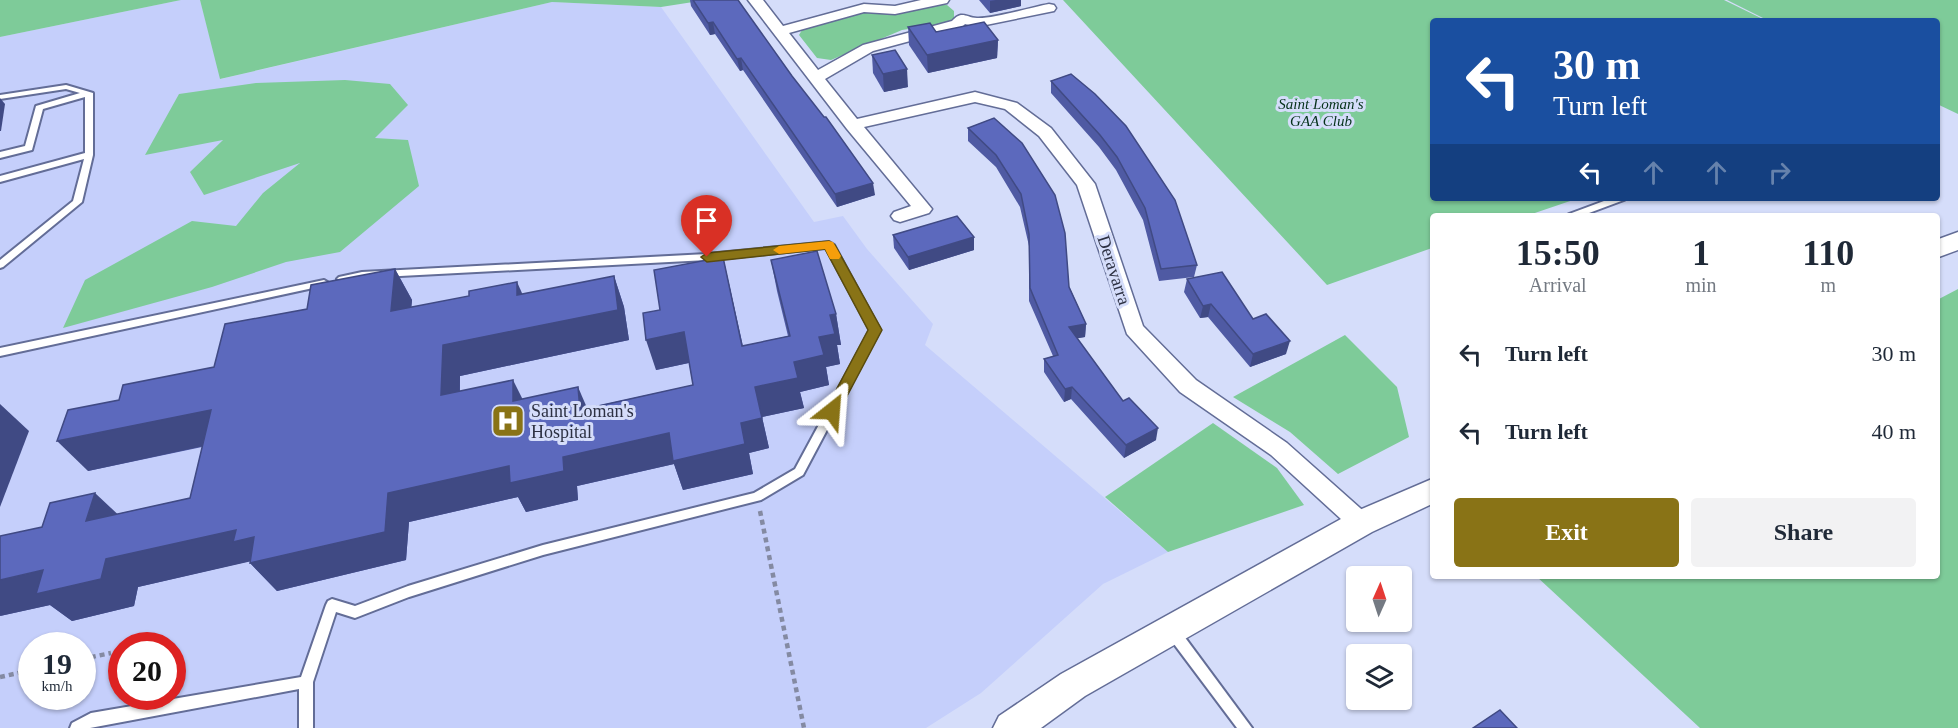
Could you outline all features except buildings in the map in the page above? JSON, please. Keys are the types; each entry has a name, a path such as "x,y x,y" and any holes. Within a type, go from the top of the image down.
{"street":[{"path":"755,0 853,125 923,209 900,216"},
{"path":"780,31 864,8 895,10 942,0"},
{"path":"817,77 868,48 957,24 963,18 964,12 952,0"},
{"path":"963,18 975,22 1048,8"},
{"name":"Deravarra","path":"853,125 975,97 1011,106 1044,132 1086,184 1134,329 1188,386 1279,449 1361,524"},
{"path":"1011,728 1073,685 1361,524 1430,492"}],"lane":[{"path":"0,98 66,87 89,93"},
{"path":"0,155 29,148 39,108 89,93"},
{"path":"0,265 76,201 90,155 89,93"},
{"path":"0,179 90,155"},
{"path":"1580,213 1613,201"},
{"path":"0,352 362,275 707,257 829,245 875,330 799,472 757,498 543,550 408,591 355,612 333,605 306,681 306,728"},
{"path":"1171,630 1245,728"},
{"path":"77,728 91,720 306,681"}],"path":[{"path":"757,498 804,728"},
{"path":"0,677 18,673"}],"shaded area":[{"name":"Saint Loman's Hospital","path":"181,0 200,0 221,79 552,2 661,7 814,222 843,216 867,249 933,324 925,345 1168,552 1103,584 981,693 926,728 0,728 0,37"}],"green space":[{"path":"0,0 181,0 0,37"},
{"path":"200,0 706,0 661,7 552,2 220,79"},
{"name":"Saint Loman's GAA Club","path":"1063,0 1724,0 1761,18 1430,18 1430,201 1570,201 1535,213 1430,213 1430,249 1327,285"},
{"path":"1727,0 1958,0 1958,114 1940,105 1940,18 1763,18"},
{"path":"937,4 947,5 954,11 954,18 947,23 902,30 831,60 817,58 799,35 802,30 864,12 894,14"},
{"path":"345,80 390,84 408,105 375,138 408,140 419,186 340,252 286,262 212,287 63,328 85,280 192,221 236,226 263,193 300,163 204,195 190,172 223,140 145,155 179,94 256,83"},
{"path":"1958,289 1958,728 1700,728 1539,579 1940,579 1940,298"},
{"path":"1345,335 1397,387 1409,437 1338,474 1290,432 1233,397"},
{"path":"1213,423 1277,468 1304,505 1168,552 1105,497"}],"slow traffic":[{"path":"779,250 829,245 835,256"}],"place":[{"name":"Saint Loman's Hospital","path":"508,421"}],"route":[{"path":"707,257 829,245 875,330 832,411"}]}
